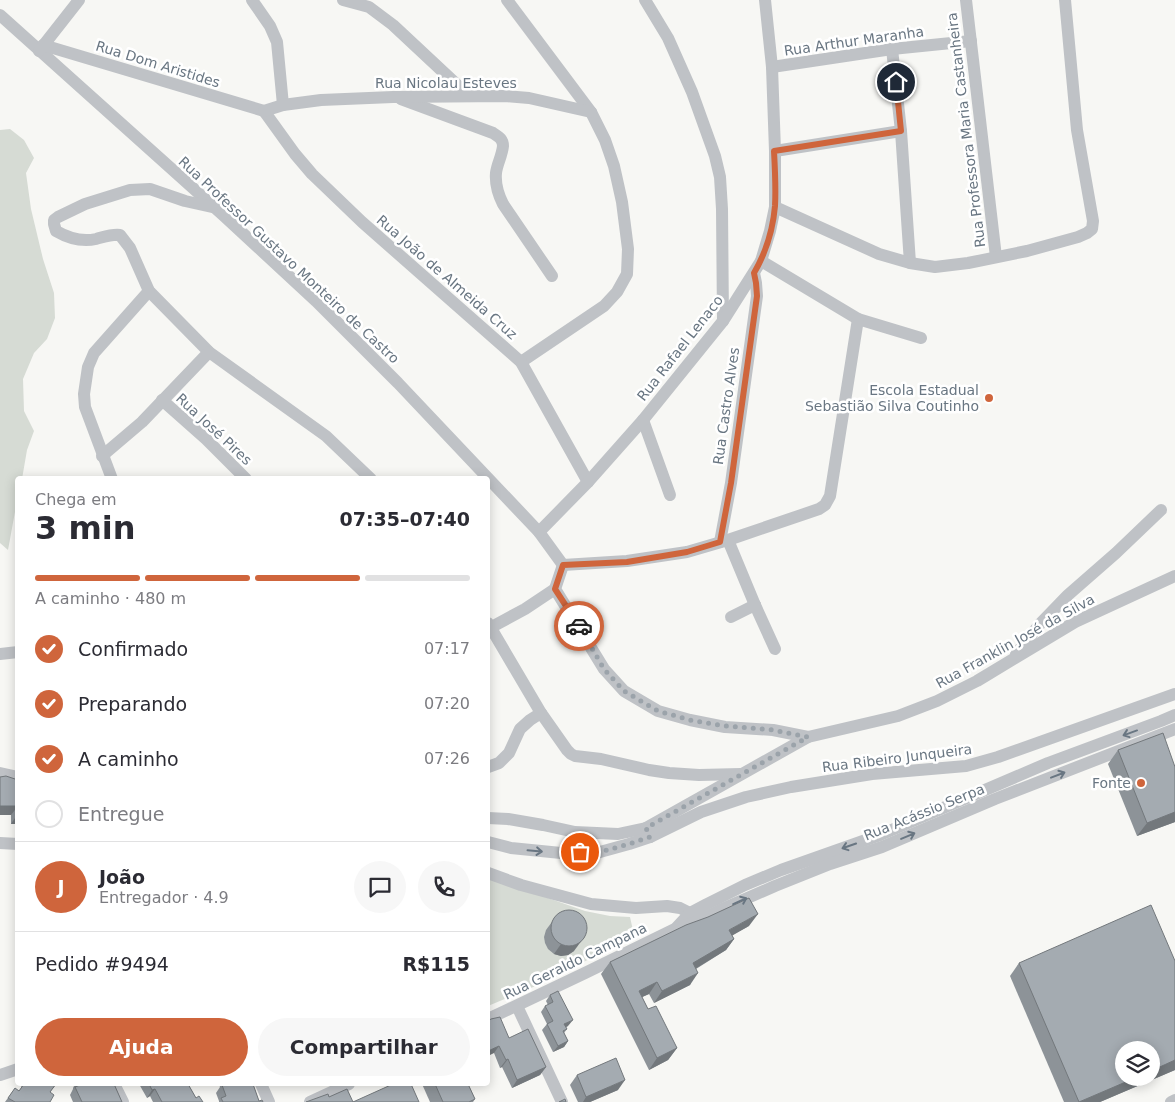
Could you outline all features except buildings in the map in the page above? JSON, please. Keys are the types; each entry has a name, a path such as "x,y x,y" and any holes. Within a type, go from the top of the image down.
{"street":[{"path":"41,48 80,0"},
{"path":"252,0 270,26 277,42 283,105"},
{"path":"343,0 369,7 393,25 469,96"},
{"path":"506,0 591,112 605,140 614,166 622,202 628,249 626,274 617,292 604,306 521,362"},
{"path":"645,0 668,38 692,92 715,156 720,177 722,209 723,321"},
{"name":"Rua Rafael Lenaco","path":"539,532 588,482 643,420 723,321 761,261 775,207 772,67 765,0"},
{"name":"Rua Professora Maria Castanheira","path":"966,0 996,257"},
{"path":"775,207 879,254 910,263 935,266 968,263 1027,251 1087,233 1092,228 1093,221 1077,130 1065,0"},
{"name":"Rua Professor Gustavo Monteiro de Castro","path":"0,15 41,48 316,301 398,383 486,476"},
{"name":"Rua Arthur Maranha","path":"772,67 892,49 971,41"},
{"name":"Rua Dom Aristides","path":"41,48 264,111"},
{"path":"892,49 901,131 910,263"},
{"name":"Rua Nicolau Esteves","path":"264,111 283,105 321,100 505,96 529,98 591,112"},
{"path":"394,97 499,137 504,146 496,173 498,193 503,204 552,276"},
{"name":"Rua João de Almeida Cruz","path":"264,111 295,154 318,180 362,222 521,362 588,482"},
{"path":"774,151 901,131"},
{"path":"214,207 185,201 150,189 130,190 85,204 58,216 54,220 54,224 56,231 63,236 78,240 94,239 114,234 120,236 130,248 149,291 209,352 326,436 368,476"},
{"path":"761,261 858,319 921,338"},
{"name":"Rua Castro Alves","path":"724,541 757,296 754,273"},
{"path":"111,476 85,408 84,394 88,367 94,353 149,291"},
{"path":"490,626 525,610 555,589 563,565 627,562 687,552 819,509 825,505 830,496 858,319"},
{"path":"102,456 142,422 209,352"},
{"name":"Rua José Pires","path":"162,400 206,439 243,476"},
{"path":"643,420 670,494"},
{"name":"Rua Professor Gustavo Monteiro de Castro","path":"490,480 539,532 563,565"},
{"path":"1011,660 1040,624 1068,595 1161,510"},
{"path":"724,541 775,649"},
{"name":"Rua Franklin José da Silva","path":"808,737 898,716 937,702 977,681 1075,622 1175,576"},
{"path":"555,589 604,669 624,691 658,711 690,720 725,726 773,730 808,737"},
{"path":"730,617 754,605"},
{"path":"490,630 528,689 541,713 566,750 575,756 602,759 669,774 740,774"},
{"path":"0,654 15,652"},
{"name":"Rua Ribeiro Junqueira","path":"648,833 746,797 791,787 872,774 966,766 998,757 1175,694"},
{"path":"490,765 498,763 509,753 520,729 541,713"},
{"name":"Rua Acássio Serpa","path":"993,793 1048,762 1175,715"},
{"name":"Rua Acássio Serpa","path":"693,918 745,885 781,870 881,841 993,793 1175,730"},
{"path":"490,843 511,848 561,853 600,852 629,844 740,774 808,737"},
{"path":"0,773 15,776"},
{"path":"490,818 508,819 575,832 648,833"},
{"path":"0,843 15,844"},
{"path":"490,874 521,885 591,904 636,908 667,906 680,908 693,918"},
{"name":"Rua Geraldo Campana","path":"490,1018 675,929 693,918"},
{"path":"517,1006 562,1102"},
{"path":"0,1075 15,1070"},
{"path":"115,1086 123,1102"},
{"path":"262,1086 269,1102"},
{"path":"310,1102 345,1086"}],"shaded area":[{"path":"10,129 24,140 34,158 26,173 31,209 43,259 54,293 55,318 47,339 34,353 23,379 24,411 34,431 27,450 23,476 15,476 15,512 8,550 0,543 0,130"},
{"path":"490,878 585,911 610,916 630,917 634,935 550,980 490,1005"}],"way so far":[{"path":"579,626 604,669 624,691 658,711 690,720 725,726 773,730 808,737 646,828 650,837 600,852 580,852"}],"place":[{"name":"Escola Estadual Sebastião Silva Coutinho","path":"989,398"},
{"name":"Fonte","path":"1141,783"}],"route":[{"path":"579,626 555,589 563,565 627,562 687,552 720,542 731,483 757,296 754,273 761,261 766,246 775,207 774,151 901,131 896,82"}]}
